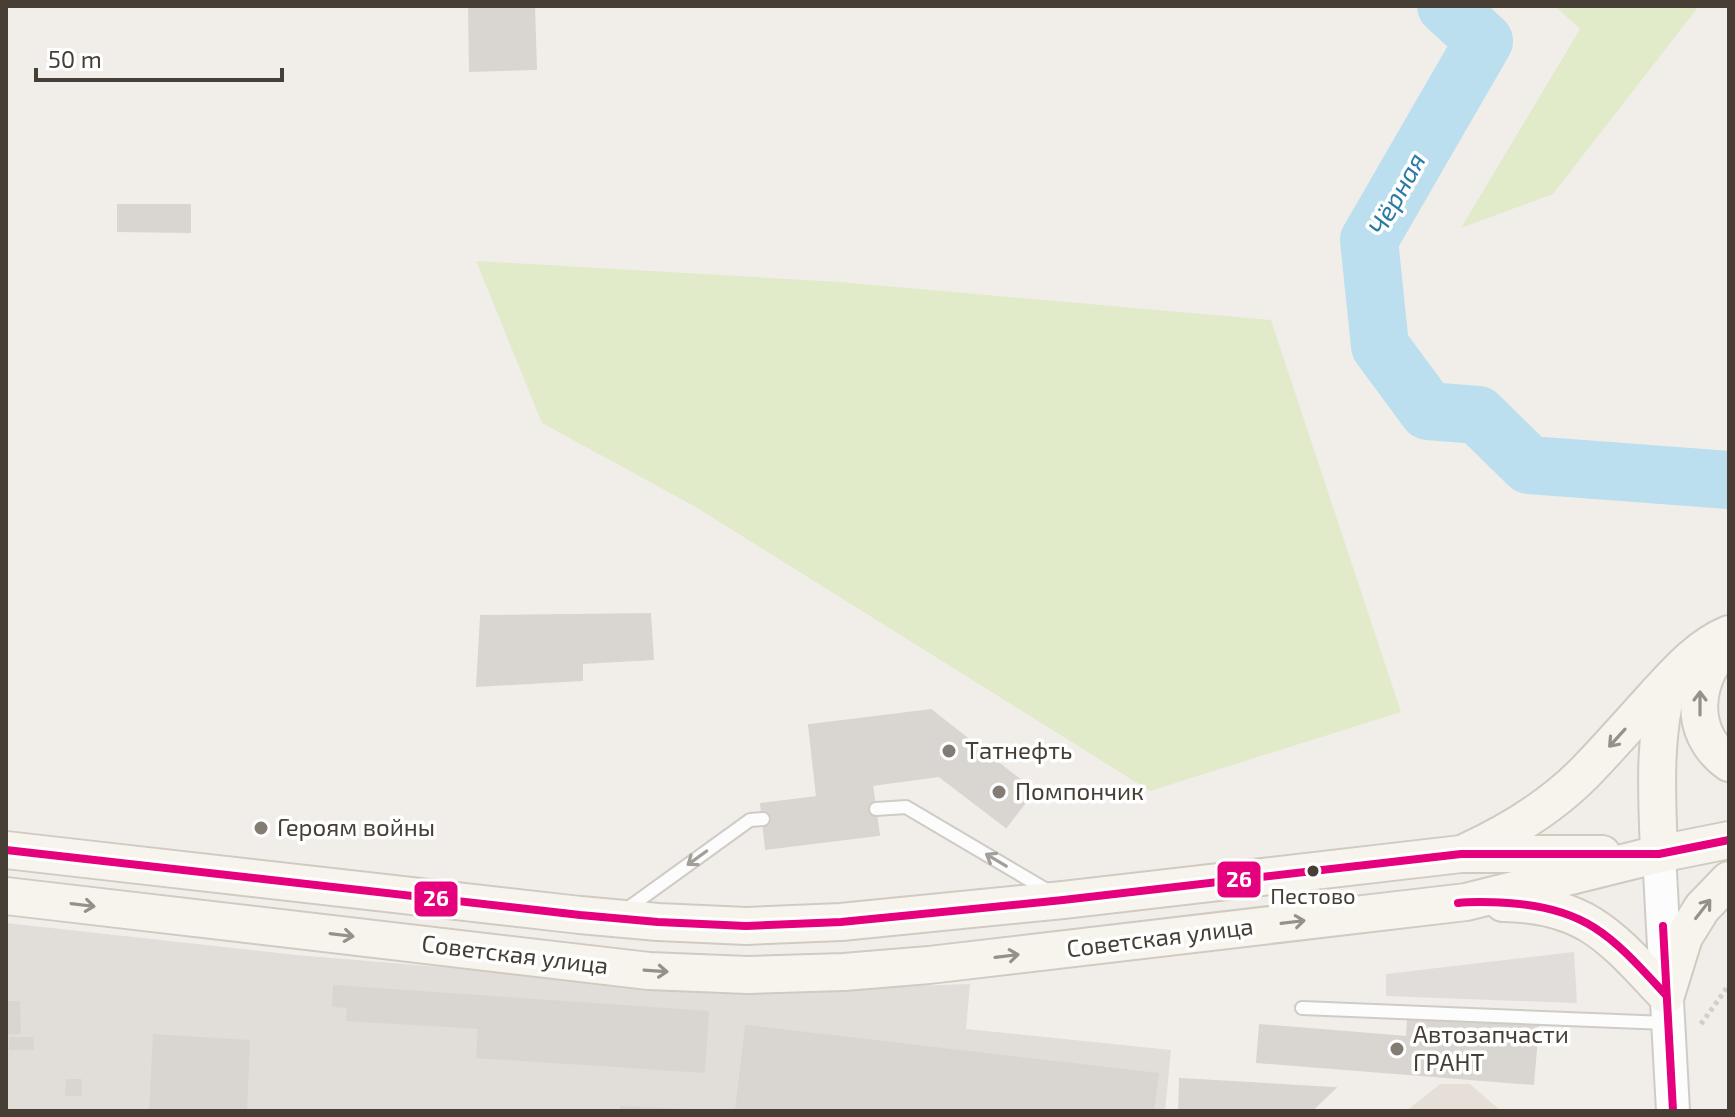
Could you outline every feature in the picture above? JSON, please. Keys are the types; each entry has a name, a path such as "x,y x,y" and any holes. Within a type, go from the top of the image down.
{"main road":[{"path":"1461,854 1516,826 1566,790 1695,654 1729,634"},
{"path":"1729,642 1703,679 1699,709 1706,737 1729,763"},
{"path":"1669,680 1658,743 1659,854 1729,840"},
{"name":"Советская улица","path":"6,850 614,918 746,926 841,922 1063,900 1461,854 1659,854"},
{"name":"Советская улица","path":"6,896 649,971 748,975 929,965 1466,902 1659,854"},
{"path":"1667,1009 1684,937 1702,908 1729,880"},
{"path":"1466,902 1526,903 1554,908 1584,920 1618,944 1667,1009"}],"street":[{"path":"1659,854 1673,1111"}],"lane":[{"path":"876,809 906,807 1063,900"},
{"path":"614,918 750,820 763,819"},
{"path":"1302,1008 1667,1009"}],"path":[{"path":"1700,1026 1729,985"}],"shaded area":[{"path":"6,923 296,955 742,992 970,984 966,1029 1171,1050 1165,1111 6,1111"},
{"path":"1574,952 1577,1003 1386,996 1386,974"},
{"path":"1440,1084 1470,1084 1501,1111 1406,1111"}],"green space":[{"path":"1555,6 1699,6 1553,194 1461,228 1580,29"},
{"path":"476,261 840,282 1271,320 1401,712 1150,791 694,506 542,423"}],"building":[{"path":"469,6 534,6 536,69 470,71"},
{"path":"118,205 190,205 190,232 118,231"},
{"path":"650,614 653,659 582,663 582,680 477,686 481,616"},
{"path":"931,710 1034,791 1006,827 939,776 872,785 879,835 766,849 761,804 817,797 809,725"},
{"path":"334,986 708,1012 704,1072 477,1057 479,1028 347,1020 348,1007 333,1006"},
{"path":"6,1002 19,1002 20,1033 6,1034"},
{"name":"Автозапчасти ГРАНТ","path":"1408,1019 1538,1026 1533,1084 1257,1062 1260,1025 1407,1037"},
{"path":"746,1026 1158,1074 1153,1111 736,1111"},
{"path":"154,1035 249,1041 246,1111 150,1111"},
{"path":"10,1038 33,1038 33,1049 10,1049"},
{"path":"1180,1079 1335,1088 1311,1111 1179,1111"},
{"path":"67,1080 81,1080 81,1095 66,1095"},
{"path":"621,1107 710,1111 621,1111"}],"waterway":[{"name":"Чёрная","path":"1446,6 1484,41 1369,240 1380,346 1428,411 1478,415 1529,465 1729,480"}],"transit line":[{"name":"26","path":"6,850 580,915 746,926 841,922 1063,900 1461,854 1659,854 1729,840"},
{"name":"26","path":"1458,903 1536,906 1580,920 1615,943 1666,995"},
{"name":"26","path":"1663,926 1673,1111"}],"place":[{"name":"Татнефть","path":"949,751"},
{"name":"Помпончик","path":"999,792"},
{"name":"Героям войны","path":"261,828"},
{"name":"Пестово","path":"1313,871"},
{"name":"Автозапчасти ГРАНТ","path":"1397,1049"}]}
